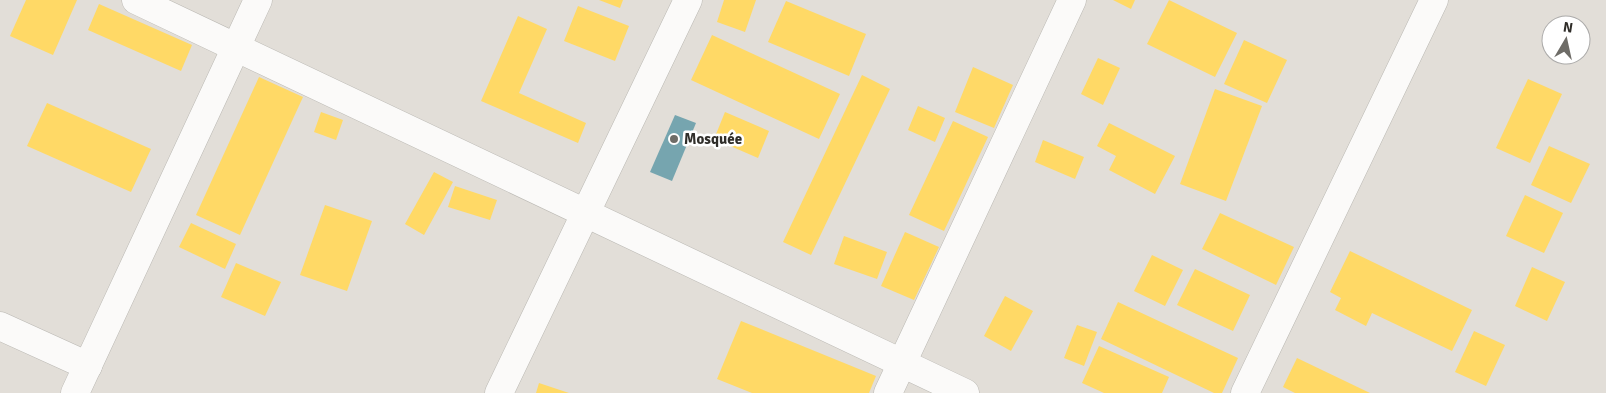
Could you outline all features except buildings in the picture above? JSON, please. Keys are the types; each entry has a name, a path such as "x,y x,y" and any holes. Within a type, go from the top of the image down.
{"street":[{"path":"136,0 965,393"},
{"path":"75,393 258,0"},
{"path":"499,393 688,0"},
{"path":"888,393 1072,0"},
{"path":"1245,393 1434,0"},
{"path":"0,326 88,366"}],"place":[{"name":"Mosquée","path":"674,139"}]}
